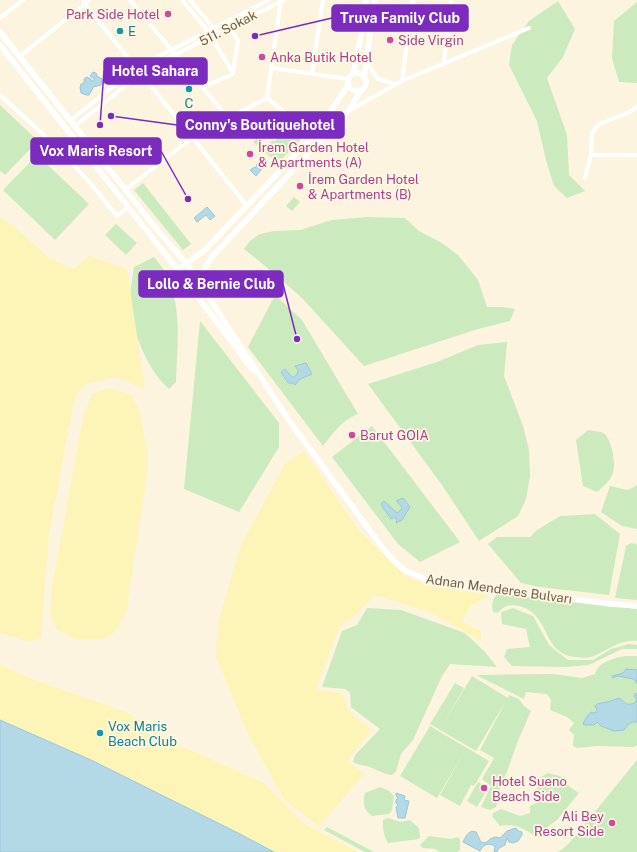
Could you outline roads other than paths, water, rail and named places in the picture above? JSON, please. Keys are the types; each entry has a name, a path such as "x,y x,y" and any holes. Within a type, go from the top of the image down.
{"main road":[{"path":"0,45 178,270 205,250 312,137 326,119 353,74 360,42 366,0"},
{"path":"190,286 198,280 211,258 349,110 365,85 364,78 368,62 375,0"},
{"path":"0,32 159,232 187,264"},
{"path":"353,74 358,74 364,78"},
{"path":"348,82 353,91 361,90"},
{"name":"Adnan Menderes Bulvarı","path":"187,264 263,383"},
{"name":"Adnan Menderes Bulvarı","path":"178,270 263,383 382,547 394,561 406,571 425,579 447,584 637,606"}],"street":[{"path":"0,18 23,0"},
{"path":"19,57 84,2 89,0"},
{"path":"130,0 228,118"},
{"path":"182,0 208,31 233,73"},
{"path":"190,0 214,28 217,34"},
{"name":"511. Sokak","path":"71,120 136,68 269,0"},
{"path":"267,98 282,0"},
{"name":"511. Sokak","path":"75,126 148,68 282,0"},
{"path":"312,74 323,0"},
{"path":"402,81 413,0"},
{"path":"444,63 451,0"},
{"path":"84,2 247,206"},
{"path":"203,87 233,73 238,41 230,27"},
{"path":"349,110 402,81 529,28"},
{"path":"368,62 378,80 397,84"},
{"path":"272,68 312,74 348,82"},
{"path":"0,95 59,149 91,184 117,216 128,207"},
{"path":"126,190 193,137 267,98"},
{"path":"267,98 312,137"},
{"path":"585,178 591,155 592,133 599,124 630,112 637,107"},
{"path":"591,155 637,155"}],"water":[{"path":"93,72 102,79 101,85 93,87 89,95 81,93 80,87 81,84 84,83 84,79 86,77 91,79 91,81 94,81 94,79 90,76"},
{"path":"260,160 264,161 265,165 256,176 250,170 256,167"},
{"path":"207,207 215,216 210,220 206,215 197,222 194,218"},
{"path":"306,363 312,374 300,379 295,385 293,383 288,383 281,372 285,369 293,377 297,375 298,370 295,366"},
{"path":"403,498 410,507 402,520 396,523 397,520 395,517 391,519 381,504 384,501 397,513 402,507 396,501"},
{"path":"626,669 637,670 637,684 634,679 618,676 613,678 612,676 623,673"},
{"path":"637,693 637,699 634,697"},
{"path":"619,698 626,704 630,704 636,702 637,699 637,722 631,723 624,730 614,731 601,726 597,722 594,725 583,724 591,712 597,712 595,706 597,704"},
{"path":"0,720 91,760 274,852 0,852"},
{"path":"396,793 405,796 404,800 409,801 405,818 398,818 396,807 398,805 396,800 398,798"},
{"path":"516,828 518,831 522,832 522,835 518,841 513,843 509,842 507,838 505,845 499,848 497,852 494,852 495,847 493,845 485,845 480,851 463,842 465,837 471,831 476,832 481,842 485,843 493,837 500,838 507,831"}],"place":[{"name":"Park Side Hotel","path":"168,14"},
{"name":"E","path":"120,31"},
{"name":"Truva Family Club","path":"255,36"},
{"name":"Side Virgin","path":"390,40"},
{"name":"Anka Butik Hotel","path":"262,57"},
{"name":"C","path":"189,89"},
{"name":"Conny's Boutiquehotel","path":"111,116"},
{"name":"Hotel Sahara","path":"100,125"},
{"name":"İrem Garden Hotel & Apartments (A)","path":"250,154"},
{"name":"İrem Garden Hotel & Apartments (B)","path":"300,186"},
{"name":"Vox Maris Resort","path":"188,199"},
{"name":"Lollo & Bernie Club","path":"297,339"},
{"name":"Barut GOIA","path":"352,435"},
{"name":"Vox Maris Beach Club","path":"100,733"},
{"name":"Hotel Sueno Beach Side","path":"484,788"},
{"name":"Ali Bey Resort Side","path":"612,823"}]}
